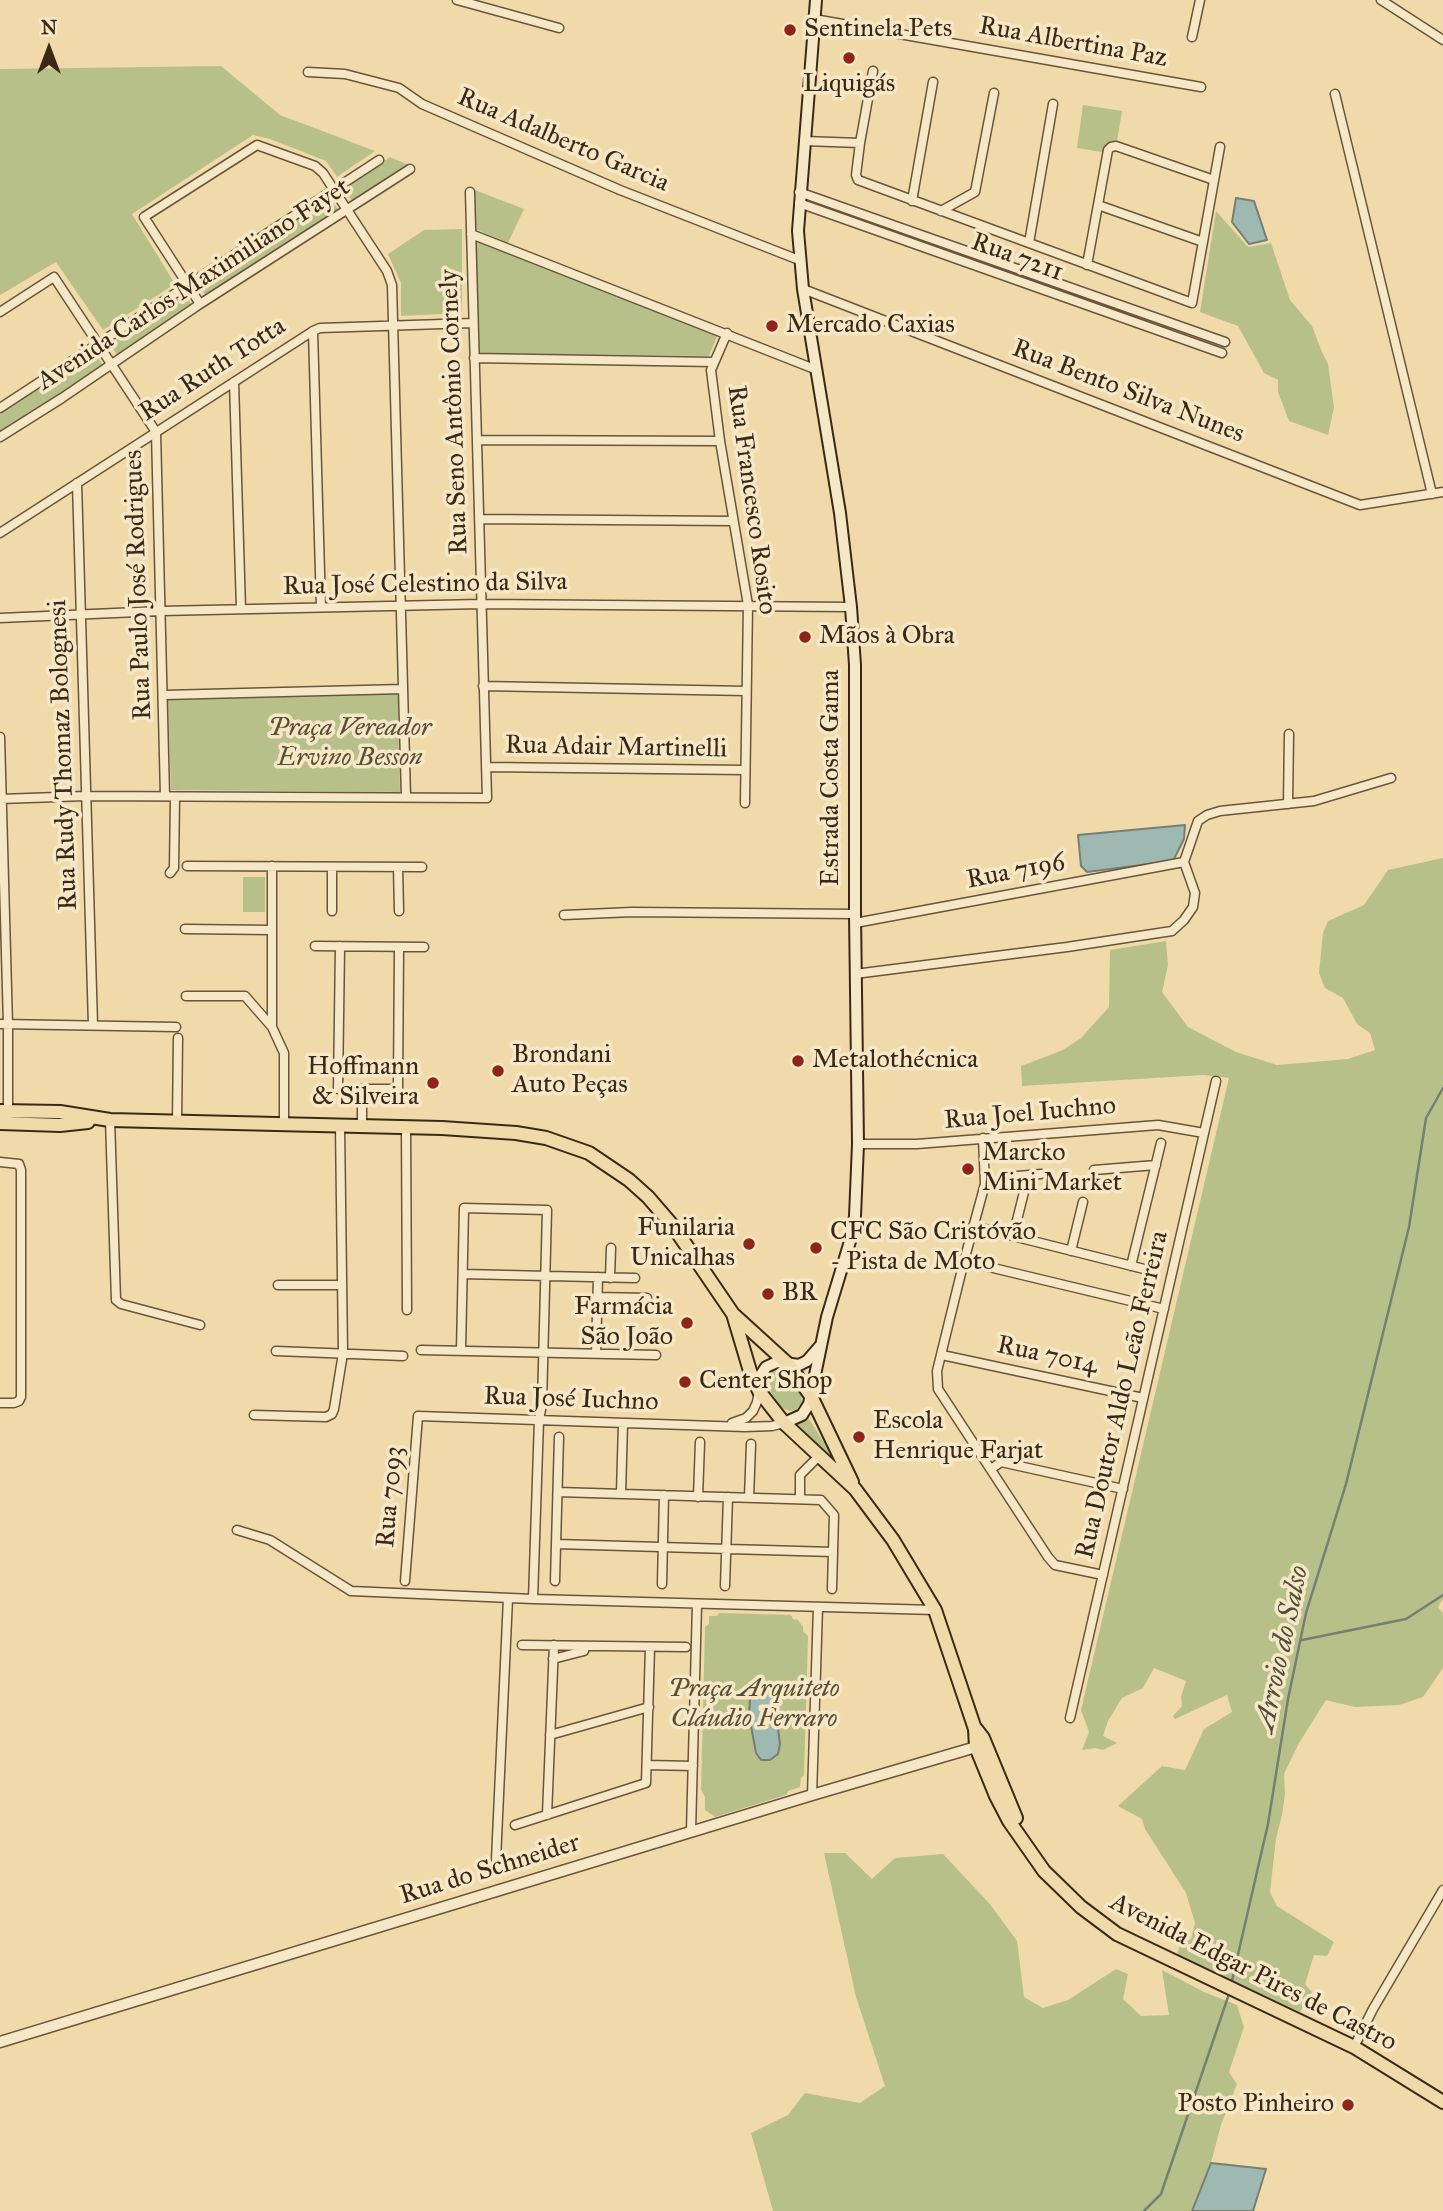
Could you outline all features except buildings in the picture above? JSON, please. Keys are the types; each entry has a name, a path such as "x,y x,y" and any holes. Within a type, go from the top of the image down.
{"main road":[{"name":"Estrada Costa Gama","path":"811,1396 820,1346 851,1238 855,1216 858,1144 855,664 840,513 799,260 799,197 816,0"},
{"name":"Avenida Edgar Pires de Castro","path":"4,1117 60,1125 110,1120 516,1133 546,1138 589,1153 629,1180 648,1197 673,1226 733,1314 789,1365 811,1396 855,1489"},
{"name":"Avenida Edgar Pires de Castro","path":"733,1314 750,1371 759,1391 784,1423 855,1489 893,1540 935,1610 975,1728 976,1747 996,1796 1009,1821 1044,1871 1081,1908 1117,1934 1354,2047 1443,2102"},
{"path":"759,1391 759,1378 765,1367 777,1362 803,1364 820,1346"},
{"path":"784,1423 802,1415 807,1410 811,1396"},
{"name":"Avenida Edgar Pires de Castro","path":"975,1728 983,1738 1024,1841"}],"street":[{"path":"457,0 559,27"},
{"path":"1192,37 1200,0"},
{"path":"1381,0 1443,40"},
{"name":"Rua Albertina Paz","path":"814,19 1201,87"},
{"path":"873,71 860,143 856,175 858,180 1192,303 1220,147"},
{"name":"Rua Adalberto Garcia","path":"308,72 345,74 400,88 422,104 621,190 799,260"},
{"path":"912,201 933,82"},
{"path":"941,211 975,192 994,93"},
{"path":"1335,94 1432,494"},
{"path":"1030,243 1054,104"},
{"path":"804,141 860,143"},
{"path":"1,799 86,796 406,797 392,285 387,271 323,173 315,166 257,145 144,217 200,304"},
{"path":"1087,265 1108,150 1111,147 1116,146 1214,180"},
{"name":"Avenida Carlos Maximiliano Fayet","path":"0,408 379,160"},
{"name":"Avenida Carlos Maximiliano Fayet","path":"0,437 410,169"},
{"name":"Rua Seno Antônio Cornely","path":"406,797 486,798 470,192"},
{"path":"799,197 1225,342"},
{"name":"Rua 7211","path":"799,197 1222,353"},
{"path":"961,200 962,219"},
{"path":"1098,205 1203,242"},
{"path":"471,234 817,370"},
{"name":"Rua Paulo José Rodrigues","path":"0,312 54,277 156,432 164,695 174,868 170,873"},
{"name":"Rua Bento Silva Nunes","path":"803,289 1360,505 1443,492"},
{"name":"Rua Ruth Totta","path":"0,533 313,331 320,328 473,323"},
{"path":"313,331 321,607"},
{"name":"Rua Francesco Rosito","path":"727,333 712,370 720,441 748,605 745,803"},
{"path":"474,358 713,362"},
{"path":"234,382 241,609"},
{"path":"477,440 720,441"},
{"name":"Rua Rudy Thomaz Bolognesi","path":"77,483 93,1025"},
{"path":"479,519 733,522"},
{"name":"Rua José Celestino da Silva","path":"0,618 161,611 481,604 851,607"},
{"path":"484,686 746,691"},
{"path":"164,695 403,689"},
{"path":"1288,804 1289,734"},
{"path":"0,737 4,1117"},
{"name":"Rua Adair Martinelli","path":"486,767 745,770"},
{"path":"855,974 1172,931 1193,907 1195,893 1184,862 1193,830 1198,821 1206,815 1330,797 1391,778"},
{"name":"Rua 7196","path":"564,915 632,912 855,919 1184,862"},
{"path":"187,866 422,867"},
{"path":"272,866 272,1027"},
{"path":"332,867 332,911"},
{"path":"398,867 398,911"},
{"path":"185,929 272,930"},
{"path":"315,946 424,947"},
{"path":"340,946 338,1089 398,1089 399,947"},
{"path":"186,996 245,996 272,1027 284,1053 284,1124"},
{"path":"4,1025 176,1027"},
{"path":"177,1123 178,1038"},
{"name":"Rua Doutor Aldo Leão Ferreira","path":"1070,1718 1216,1081"},
{"path":"362,1089 362,1126"},
{"path":"110,1120 116,1300 121,1304 200,1325"},
{"name":"Rua Joel Iuchno","path":"858,1144 917,1144 1158,1125 1204,1133"},
{"path":"254,1415 326,1416 332,1414 334,1409 343,1353 340,1126"},
{"path":"406,1128 407,1310"},
{"path":"982,1138 985,1184 937,1371 938,1389 1048,1557 1055,1564 1103,1575"},
{"path":"1131,1265 1161,1143"},
{"path":"0,1162 19,1164 21,1170 21,1397 14,1403 0,1403"},
{"path":"1094,1170 1156,1165"},
{"path":"1006,1177 1041,1174"},
{"path":"1013,1236 1028,1176"},
{"path":"1071,1251 1083,1202"},
{"path":"461,1351 464,1208 547,1210 533,1599"},
{"path":"973,1226 1152,1271"},
{"path":"610,1278 611,1248"},
{"path":"964,1261 1164,1308"},
{"path":"463,1274 635,1278"},
{"path":"596,1353 598,1277"},
{"path":"278,1285 342,1285"},
{"path":"597,1297 648,1298"},
{"path":"421,1350 656,1355"},
{"path":"276,1351 403,1356"},
{"name":"Rua 7014","path":"942,1355 1143,1398"},
{"name":"Rua José Iuchno","path":"723,1425 737,1423 746,1418 753,1411 759,1391"},
{"name":"Rua José Iuchno","path":"418,1416 764,1426 784,1423"},
{"name":"Rua 7093","path":"405,1581 418,1416"},
{"path":"621,1494 623,1423"},
{"path":"555,1581 559,1437"},
{"path":"698,1497 700,1442"},
{"path":"749,1498 751,1444"},
{"path":"800,1500 800,1475 820,1455"},
{"path":"991,1469 1001,1462 1123,1489"},
{"path":"558,1492 821,1500 834,1515 832,1589"},
{"path":"662,1584 664,1496"},
{"path":"725,1586 728,1497"},
{"path":"237,1530 271,1540 351,1591 935,1610"},
{"path":"556,1544 833,1552"},
{"path":"496,1860 508,1598"},
{"path":"691,1831 697,1604"},
{"path":"812,1795 818,1607"},
{"path":"522,1645 686,1647"},
{"path":"547,1815 554,1645"},
{"path":"553,1659 584,1651 584,1646"},
{"path":"514,1825 646,1783 650,1647"},
{"path":"550,1735 649,1707"},
{"path":"976,1747 990,1758"},
{"name":"Rua do Schneider","path":"0,2042 976,1747"},
{"path":"647,1765 693,1766"},
{"path":"1354,2047 1373,2009 1443,1890"}],"green space":[{"path":"221,66 280,115 375,151 337,177 326,161 253,135 132,214 175,284 103,330 56,262 0,295 0,69"},
{"path":"1083,105 1122,111 1117,141 1107,144 1102,152 1077,148"},
{"path":"390,157 409,165 352,201 344,188"},
{"path":"475,190 524,209 508,243 475,229"},
{"path":"329,197 339,211 206,296 197,283"},
{"path":"1216,211 1248,247 1271,243 1290,300 1312,326 1328,364 1334,408 1328,435 1289,421 1278,392 1278,380 1264,373 1238,326 1200,312"},
{"path":"462,229 462,313 401,316 401,283 388,254 424,230"},
{"path":"476,241 718,334 709,356 479,353"},
{"path":"182,292 192,305 117,355 108,340"},
{"path":"93,351 103,365 62,395 0,432 0,412"},
{"name":"Praça Vereador Ervino Besson","path":"398,694 400,792 171,790 168,700"},
{"path":"1443,858 1443,1599 1438,1607 1443,1613 1443,1668 1423,1697 1399,1705 1355,1707 1326,1700 1299,1743 1284,1774 1285,1794 1270,1892 1277,1906 1334,1942 1327,1956 1314,1955 1305,1984 1312,1992 1300,2012 1177,1955 1180,1945 1191,1939 1195,1923 1186,1893 1145,1829 1142,1819 1118,1806 1162,1766 1185,1770 1204,1729 1232,1712 1227,1695 1175,1719 1173,1716 1182,1706 1181,1697 1186,1681 1154,1668 1143,1688 1122,1698 1108,1721 1103,1736 1117,1743 1103,1750 1082,1750 1089,1732 1081,1710 1229,1078 1204,1075 1022,1086 1021,1066 1063,1050 1081,1038 1109,1007 1110,950 1166,941 1168,965 1162,992 1188,1027 1236,1052 1277,1065 1348,1059 1375,1050 1370,1033 1357,1024 1343,998 1325,988 1319,973 1323,933 1328,921 1364,905 1388,870"},
{"path":"243,877 265,877 265,912 243,912"},
{"path":"780,1370 786,1373 801,1394 802,1402 796,1410 782,1408 767,1386 767,1376 772,1371"},
{"path":"807,1416 832,1455 828,1459 794,1425"},
{"name":"Praça Arquiteto Cláudio Ferraro","path":"719,1613 791,1615 798,1620 808,1636 804,1775 800,1787 788,1791 786,1795 715,1817 705,1810 705,1797 701,1790 705,1627 709,1624 709,1616 717,1616"},
{"path":"824,1853 845,1853 872,1879 895,1858 943,1854 989,1903 1017,1941 1024,1997 1043,2008 1068,2000 1116,1969 1128,1974 1123,1999 1141,2016 1169,2015 1162,1970 1204,1992 1237,2005 1244,2027 1229,2072 1237,2084 1192,2211 773,2211 751,2133 788,2115 805,2093 860,2103 885,2086 856,1997"}],"water":[{"path":"1236,198 1254,201 1267,240 1249,244 1232,222"},
{"path":"1185,825 1184,839 1173,861 1087,872 1081,866 1078,835"},
{"path":"759,1688 769,1693 775,1706 780,1744 778,1754 770,1760 761,1760 756,1753 749,1715 750,1700"},
{"path":"1211,2163 1266,2169 1253,2211 1192,2211"}],"waterway":[{"name":"Arroio do Salso","path":"1231,1985 1268,1824 1288,1699 1306,1613 1346,1484 1409,1227 1426,1118 1443,1088"},
{"path":"1302,1640 1406,1619 1443,1595"},
{"name":"Arroio do Salso","path":"1144,2211 1161,2194 1230,1991"}],"place":[{"name":"Sentinela Pets","path":"790,30"},
{"name":"Liquigás","path":"849,58"},
{"name":"Mercado Caxias","path":"772,326"},
{"name":"Mãos à Obra","path":"805,637"},
{"name":"Metalothécnica","path":"798,1061"},
{"name":"Brondani Auto Peças","path":"498,1071"},
{"name":"Hoffmann & Silveira","path":"433,1083"},
{"name":"Marcko Mini Market","path":"968,1169"},
{"name":"Funilaria Unicalhas","path":"749,1244"},
{"name":"CFC São Cristóvão - Pista de Moto","path":"816,1248"},
{"name":"BR","path":"768,1294"},
{"name":"Farmácia São João","path":"687,1323"},
{"name":"Center Shop","path":"685,1382"},
{"name":"Escola Henrique Farjat","path":"859,1437"},
{"name":"Posto Pinheiro","path":"1348,2105"}]}
